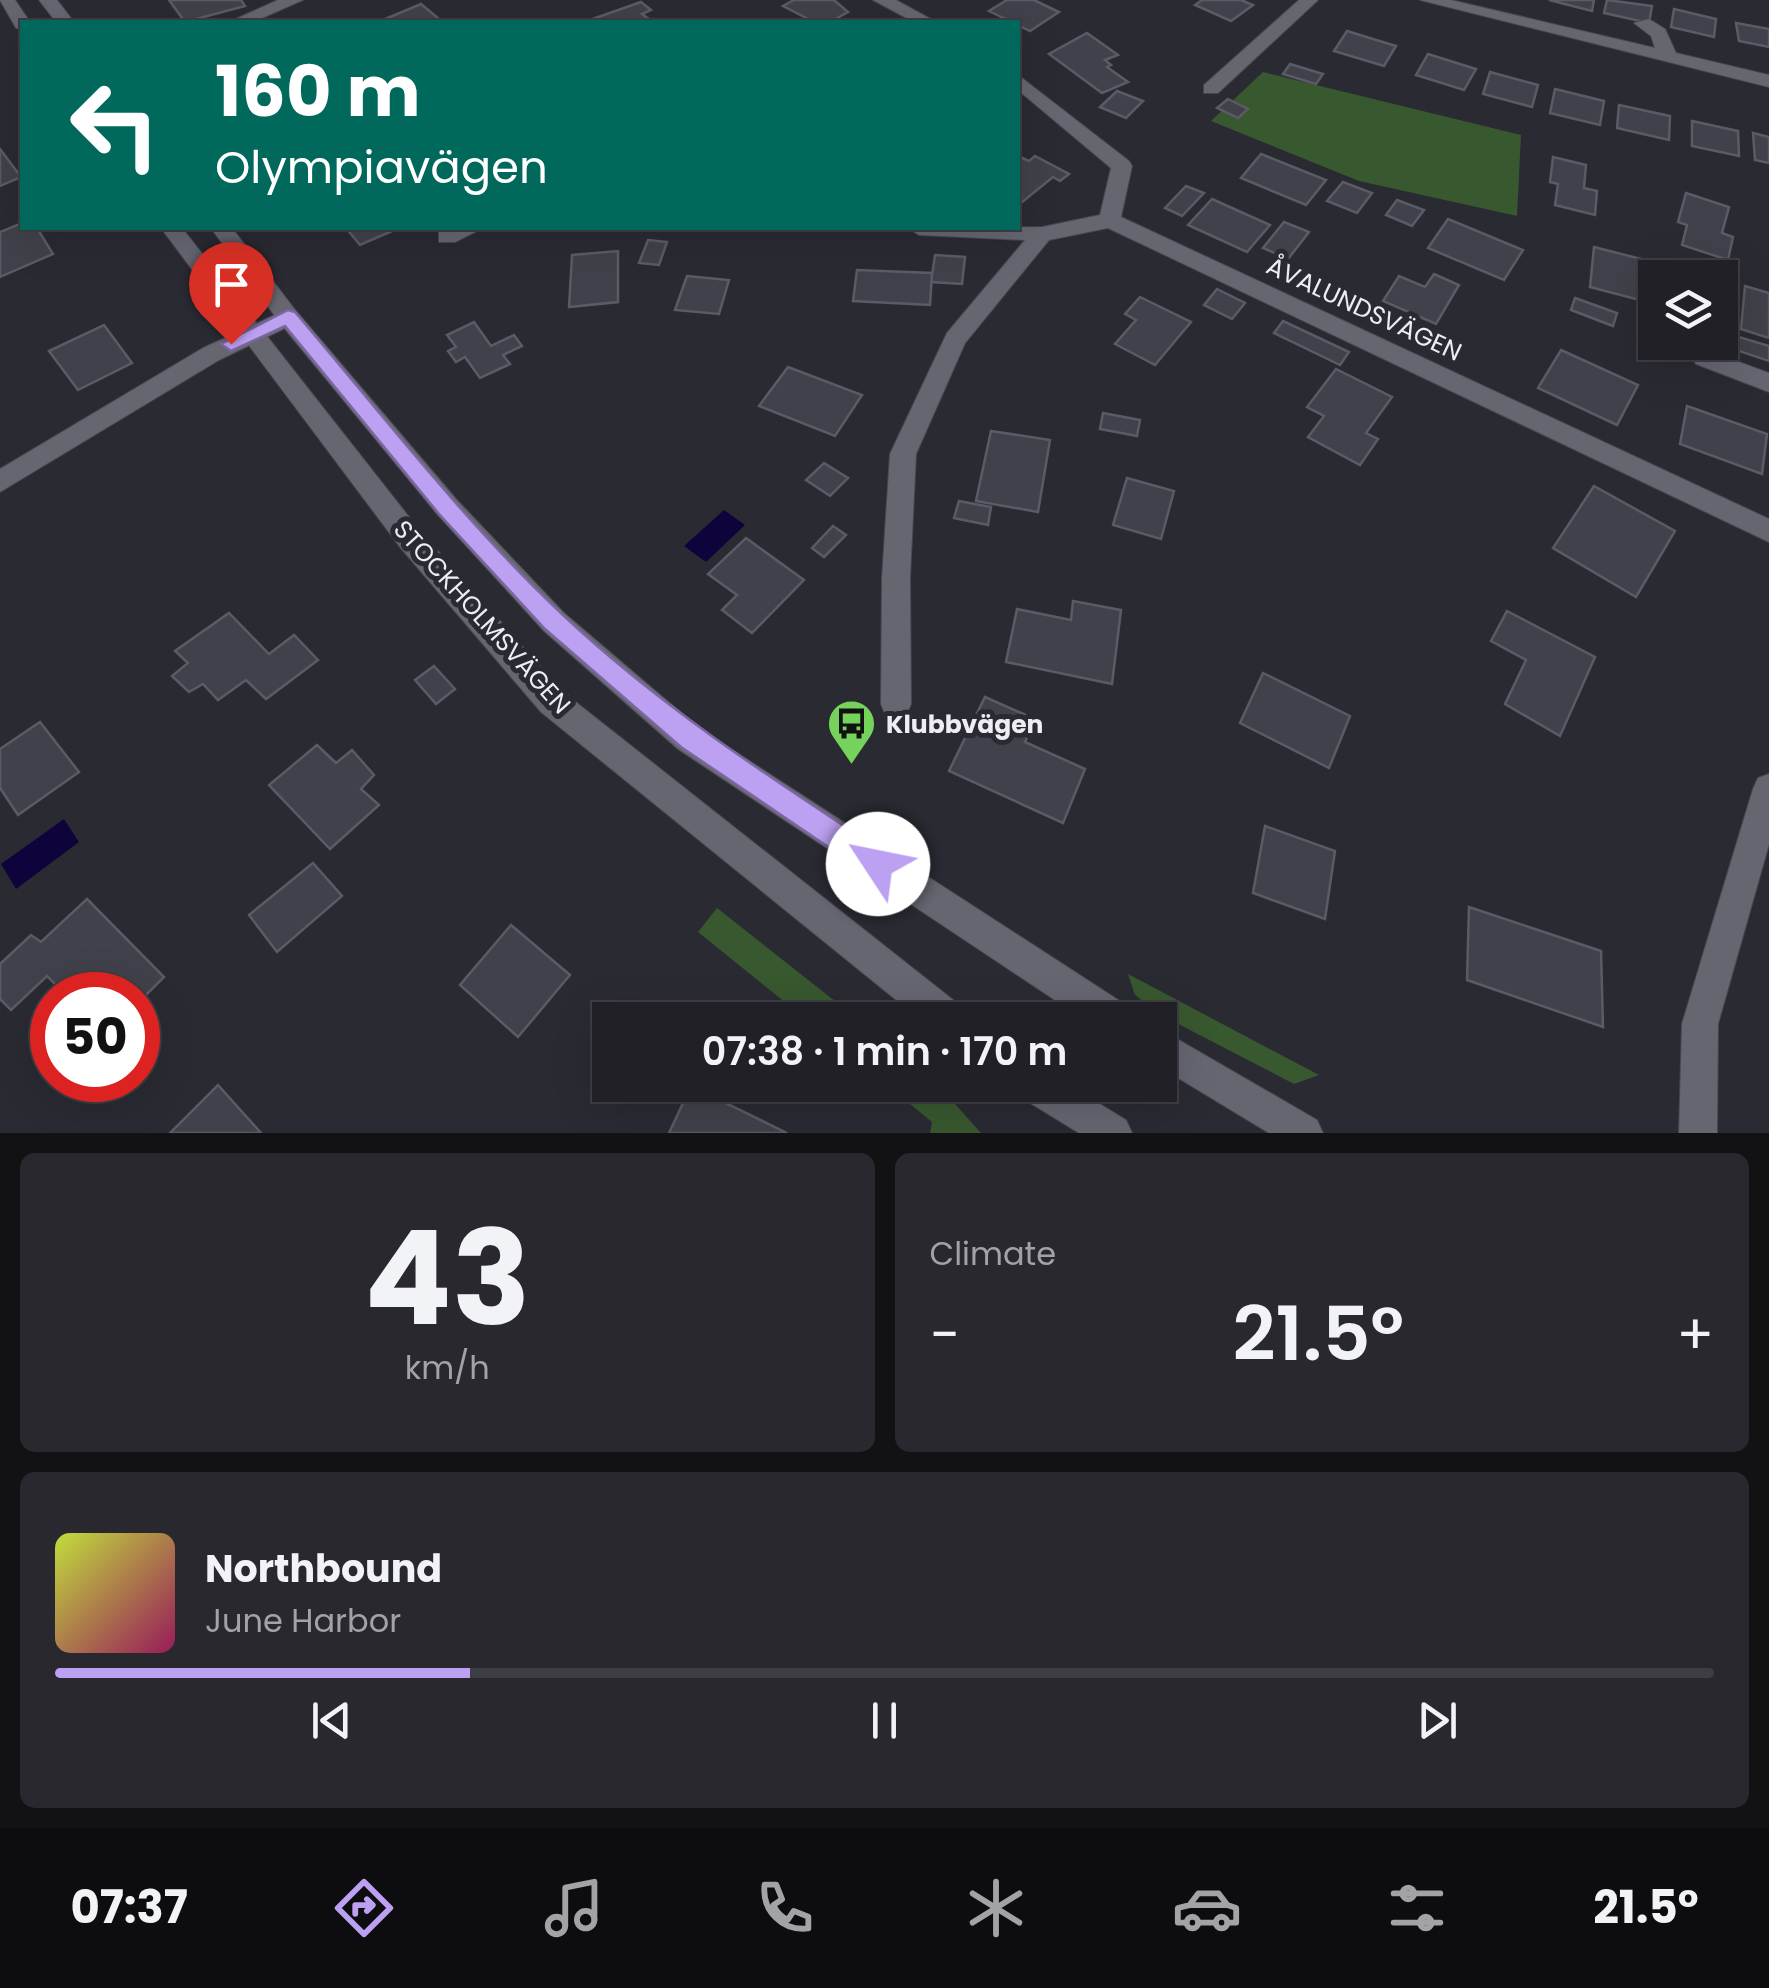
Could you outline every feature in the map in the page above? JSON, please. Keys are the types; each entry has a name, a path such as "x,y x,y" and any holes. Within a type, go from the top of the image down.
{"street":[{"path":"6,0 20,21"},
{"path":"48,0 64,20"},
{"path":"243,20 294,0"},
{"path":"882,0 923,20"},
{"path":"1211,88 1309,0"},
{"path":"1429,0 1769,81"},
{"path":"1643,23 1659,33 1668,58"},
{"path":"960,230 1042,234 1110,220 1122,166 1020,84"},
{"name":"ÅVALUNDSVÄGEN","path":"1110,220 1769,531"},
{"name":"STOCKHOLMSVÄGEN","path":"173,230 410,540 552,702 927,1002"},
{"name":"STOCKHOLMSVÄGEN","path":"223,230 288,317 447,507 554,622 690,738 1089,1002"},
{"path":"447,238 467,230"},
{"path":"896,704 896,578 904,454 955,339 1042,234"},
{"path":"0,482 250,333 288,317"},
{"path":"1709,360 1769,382"},
{"path":"1697,1115 1700,1024 1769,789"},
{"path":"1177,1056 1304,1133"},
{"path":"1062,1102 1113,1133"}],"green space":[{"path":"1263,72 1521,135 1517,216 1359,181 1211,121"},
{"path":"717,908 836,1002 785,1002 698,932"},
{"path":"1128,974 1319,1075 1294,1084 1177,1023 1177,1002 1144,1002 1135,995"},
{"path":"908,1102 953,1102 981,1133 930,1133 932,1122"}],"shaded area":[{"path":"724,510 745,525 706,562 684,546"},
{"path":"64,819 79,842 16,889 1,864"}],"building":[{"path":"169,0 241,0 245,6 192,20 184,20"},
{"path":"794,0 834,0 848,12 834,20 810,20 783,6"},
{"path":"1007,0 1034,0 1059,12 1030,31 1020,26 1020,20 1007,20 989,11"},
{"path":"1202,0 1241,0 1253,5 1231,21 1195,5"},
{"path":"1549,0 1594,0 1592,11"},
{"path":"1607,0 1652,6 1649,23 1604,13"},
{"path":"641,2 651,10 642,14 650,20 590,20"},
{"path":"421,4 438,18 433,20 383,20"},
{"path":"1674,9 1716,19 1714,37 1671,27"},
{"path":"1736,23 1769,29 1769,47 1739,41"},
{"path":"1347,31 1396,46 1384,66 1334,51"},
{"path":"1087,33 1118,55 1105,60 1111,65 1107,67 1128,82 1102,93 1049,54"},
{"path":"1428,54 1476,69 1464,90 1416,75"},
{"path":"1290,64 1323,74 1316,84 1283,74"},
{"path":"1490,72 1538,85 1532,107 1483,94"},
{"path":"1555,89 1604,101 1600,125 1550,113"},
{"path":"1117,91 1143,101 1126,118 1100,107"},
{"path":"1228,99 1248,109 1238,118 1217,108"},
{"path":"1619,105 1670,116 1669,140 1617,128"},
{"path":"1692,121 1738,131 1739,156 1692,146"},
{"path":"1753,133 1769,137 1769,163 1755,160"},
{"path":"0,149 20,177 0,186"},
{"path":"1261,154 1326,180 1306,205 1241,178"},
{"path":"1035,156 1069,174 1060,181 1053,177 1021,203 1020,157 1029,161"},
{"path":"1553,157 1586,165 1584,188 1597,191 1595,215 1555,205 1558,184 1550,182"},
{"path":"1343,182 1372,193 1357,213 1327,201"},
{"path":"1186,186 1204,193 1182,216 1165,208"},
{"path":"1686,193 1729,207 1722,233 1733,237 1728,260 1682,245 1687,225 1678,222"},
{"path":"1212,199 1270,225 1247,252 1188,225"},
{"path":"1397,200 1424,210 1412,226 1386,215"},
{"path":"1448,219 1523,250 1504,280 1428,248"},
{"path":"1284,222 1309,232 1288,259 1263,248"},
{"path":"20,224 20,230 38,230 53,254 0,277 0,232"},
{"path":"348,230 394,230 360,245"},
{"path":"648,240 667,242 659,265 639,263"},
{"path":"1594,247 1645,260 1638,260 1638,300 1590,287"},
{"path":"618,251 618,302 569,307 572,255"},
{"path":"935,255 965,257 962,284 931,282"},
{"path":"857,270 932,273 930,305 853,301"},
{"path":"1434,274 1459,285 1436,324 1383,301 1399,276 1425,287"},
{"path":"687,276 729,280 719,314 675,310"},
{"path":"1745,286 1769,293 1769,338 1741,329"},
{"path":"1217,289 1245,303 1232,319 1204,305"},
{"path":"1140,297 1191,322 1155,365 1115,344 1136,320 1125,314"},
{"path":"1575,298 1617,313 1613,326 1571,310"},
{"path":"1283,321 1349,352 1340,365 1274,333"},
{"path":"474,322 491,346 514,335 522,346 503,355 510,364 480,378 465,357 456,362 448,351 456,347 447,335"},
{"path":"104,325 132,363 78,390 49,351"},
{"path":"1738,337 1769,346 1769,361 1738,351"},
{"path":"1561,350 1638,385 1617,425 1538,388"},
{"path":"788,367 862,395 835,436 759,406"},
{"path":"1336,369 1392,397 1366,433 1378,439 1360,465 1308,437 1324,416 1307,407"},
{"path":"1687,406 1767,434 1762,474 1680,444"},
{"path":"1103,413 1140,420 1137,436 1100,429"},
{"path":"991,431 1050,440 1038,512 976,501"},
{"path":"824,463 848,478 830,496 806,480"},
{"path":"1127,478 1174,491 1161,539 1113,525"},
{"path":"1594,486 1675,531 1636,597 1553,548"},
{"path":"959,501 991,507 988,525 954,518"},
{"path":"833,526 846,535 824,557 812,548"},
{"path":"746,538 804,580 752,633 722,610 737,595 708,574"},
{"path":"1073,601 1121,610 1112,684 1006,662 1017,609 1071,620"},
{"path":"1507,611 1595,657 1560,736 1505,704 1526,660 1491,641"},
{"path":"229,613 269,654 294,635 318,660 266,699 246,680 218,700 203,684 189,692 172,676 188,663 175,651"},
{"path":"434,666 455,689 436,704 415,680"},
{"path":"1263,673 1350,716 1329,768 1240,723"},
{"path":"985,697 1035,719 1025,742 1085,769 1063,823 949,771"},
{"path":"40,722 79,772 18,815 0,788 0,749"},
{"path":"317,745 336,763 352,750 374,775 361,789 379,805 330,849 269,785"},
{"path":"1265,826 1335,851 1325,919 1253,893"},
{"path":"313,863 342,896 277,952 249,915"},
{"path":"87,899 159,972 30,972 30,992 11,1010 0,999 0,964 31,935 41,942"},
{"path":"1469,907 1601,951 1603,1027 1467,980"},
{"path":"511,925 570,975 518,1037 460,985"},
{"path":"218,1085 261,1133 170,1133"},
{"path":"684,1102 724,1102 787,1133 669,1133"}],"place":[{"name":"Klubbvägen","path":"851,766"}],"route":[{"path":"231,344 288,317 447,507 554,622 690,738 878,864"}]}
